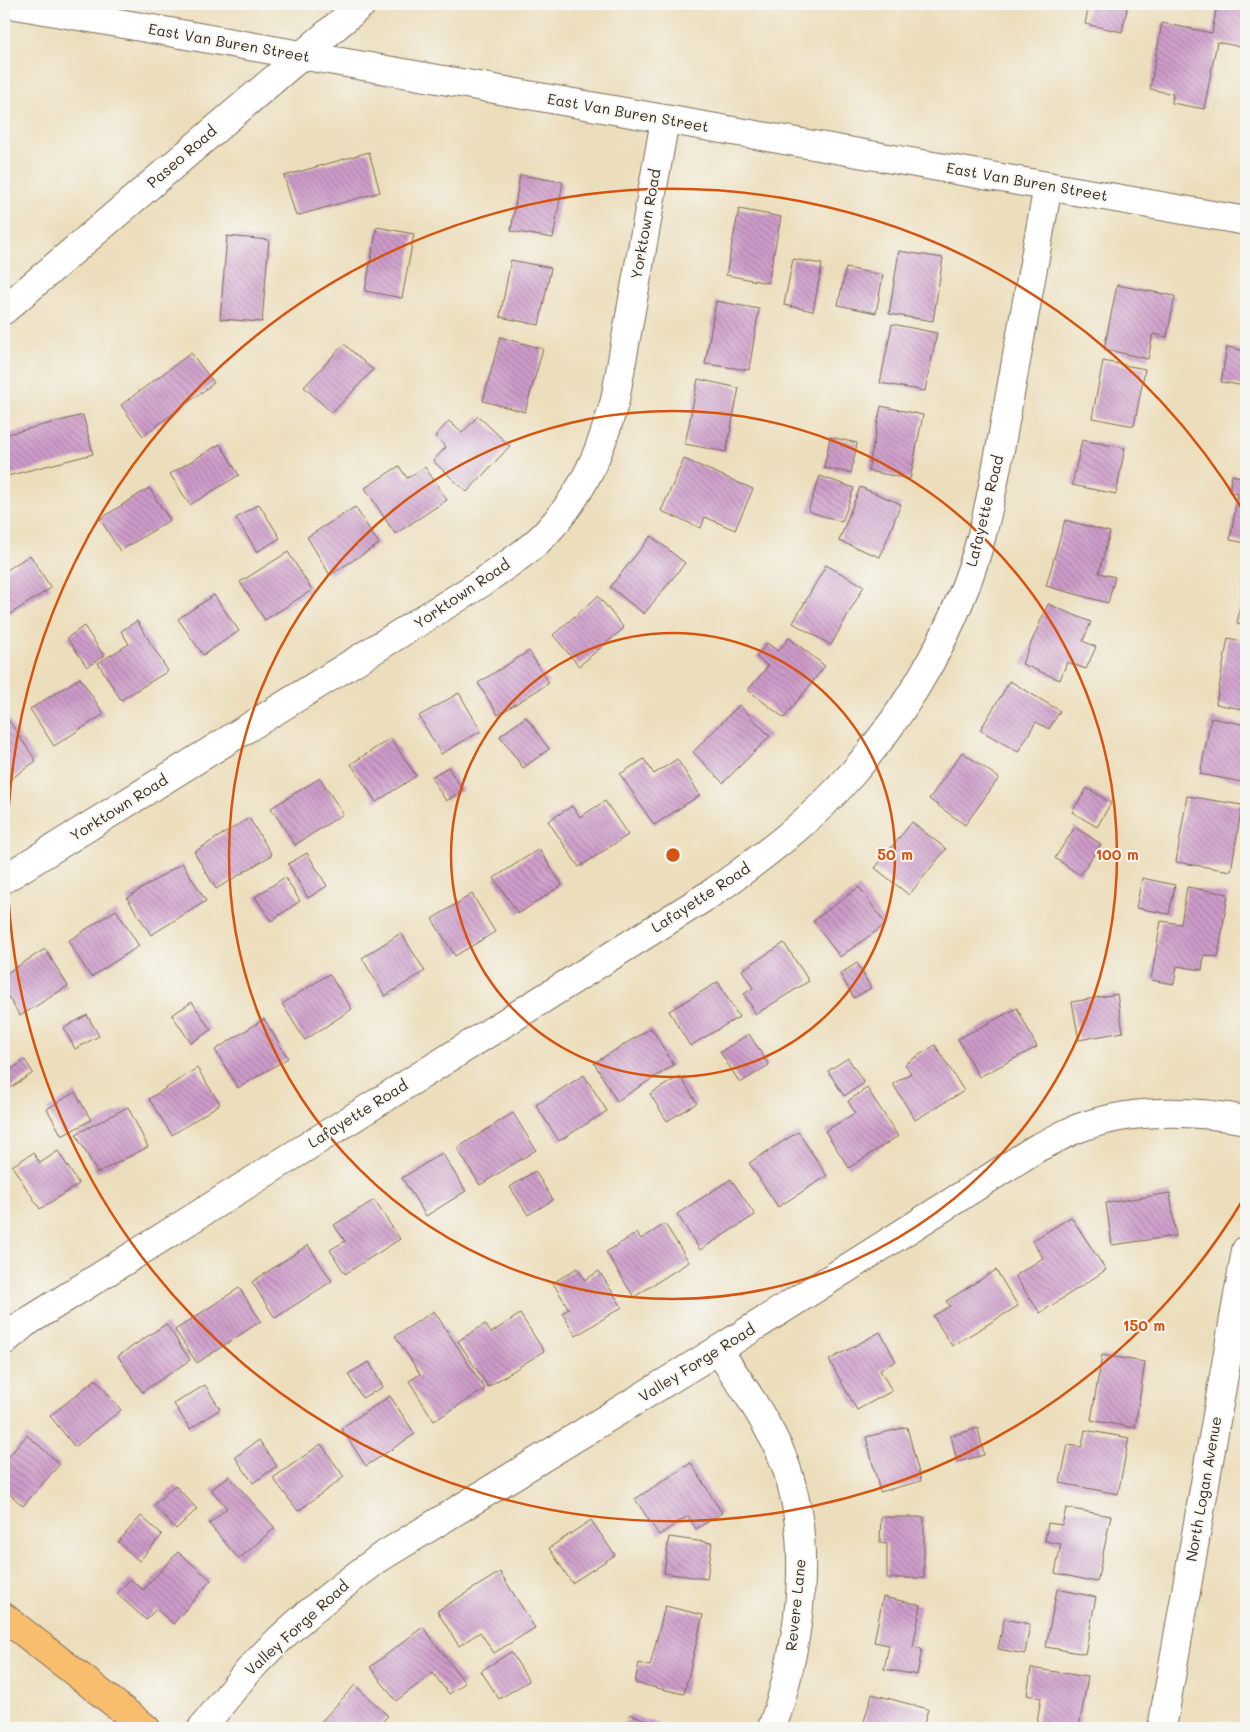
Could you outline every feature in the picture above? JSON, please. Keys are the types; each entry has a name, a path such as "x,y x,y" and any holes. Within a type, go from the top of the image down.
{"main road":[{"path":"4,1617 146,1728"}],"street":[{"name":"East Van Buren Street","path":"10,4 1246,221"},
{"name":"Paseo Road","path":"4,310 300,55 362,4"},
{"name":"Yorktown Road","path":"4,879 484,582 546,533 569,505 590,474 604,439 615,400 665,120"},
{"name":"Lafayette Road","path":"4,1341 24,1324 715,891 779,843 851,776 887,730 941,642 963,592 981,538 997,466 1048,186"},
{"name":"Valley Forge Road","path":"202,1728 243,1677 287,1633 333,1592 381,1557 718,1350 1037,1148 1079,1128 1121,1116 1168,1112 1209,1113 1246,1120"},
{"name":"North Logan Avenue","path":"1162,1728 1246,1250"},
{"name":"Revere Lane","path":"718,1350 756,1405 778,1448 794,1494 801,1535 802,1576 792,1649 780,1703 772,1728"}],"building":[{"path":"1089,4 1128,4 1122,32 1085,24"},
{"path":"1217,4 1246,9 1246,48 1217,42 1204,109 1172,103 1173,94 1150,89 1162,23 1212,33"},
{"path":"369,152 380,192 296,216 284,176"},
{"path":"520,175 563,182 553,238 511,231"},
{"path":"739,209 781,217 768,283 726,275"},
{"path":"377,227 414,234 402,298 365,291"},
{"path":"227,236 269,240 262,322 220,319"},
{"path":"899,251 943,258 933,321 889,314"},
{"path":"793,259 822,264 813,311 784,305"},
{"path":"511,260 551,268 539,325 500,317"},
{"path":"846,268 883,275 876,313 838,305"},
{"path":"1117,285 1175,296 1167,337 1153,334 1148,359 1104,349"},
{"path":"716,301 759,309 749,370 705,364"},
{"path":"892,324 937,333 925,391 880,383"},
{"path":"500,337 543,349 525,412 483,401"},
{"path":"344,344 373,370 332,413 304,387"},
{"path":"1227,347 1246,351 1246,386 1221,382"},
{"path":"191,353 214,383 143,436 121,405"},
{"path":"1103,361 1145,369 1134,426 1092,418"},
{"path":"698,379 739,388 726,452 685,444"},
{"path":"881,406 923,415 910,479 868,471"},
{"path":"83,415 93,454 7,476 4,465 4,435"},
{"path":"478,416 510,446 467,492 433,461 446,447 435,436 449,421 462,433"},
{"path":"830,437 857,443 851,473 824,468"},
{"path":"1082,440 1125,448 1116,494 1072,485"},
{"path":"220,444 239,475 190,505 170,474"},
{"path":"684,459 753,489 735,530 705,517 701,528 661,511"},
{"path":"399,466 407,478 425,467 447,500 395,534 365,488"},
{"path":"1232,475 1246,478 1246,543 1230,540 1238,494 1229,492"},
{"path":"820,476 854,488 842,522 808,511"},
{"path":"860,487 901,504 880,557 839,541"},
{"path":"149,488 170,520 120,551 100,519"},
{"path":"259,504 280,538 257,552 236,518"},
{"path":"355,507 379,544 330,575 307,537"},
{"path":"1065,520 1110,532 1099,573 1115,577 1108,603 1046,586"},
{"path":"651,536 685,563 644,614 610,587"},
{"path":"288,552 312,590 265,620 240,582"},
{"path":"30,555 51,588 4,618 4,572"},
{"path":"826,565 864,586 831,645 793,623"},
{"path":"1246,582 1246,625 1237,623"},
{"path":"214,595 239,631 203,655 178,619"},
{"path":"598,596 624,628 579,666 553,635"},
{"path":"1048,604 1091,622 1083,641 1096,647 1086,669 1067,662 1060,680 1022,664"},
{"path":"137,621 168,671 121,700 98,663 129,644 121,631"},
{"path":"84,626 104,656 87,667 67,638"},
{"path":"789,638 825,666 784,718 748,690 768,666 756,657 767,643 778,651"},
{"path":"1228,638 1246,642 1246,710 1216,704"},
{"path":"529,651 549,683 498,715 478,683"},
{"path":"80,678 104,714 54,746 30,709"},
{"path":"1010,681 1060,711 1049,729 1036,722 1018,752 980,730"},
{"path":"459,693 481,731 441,754 419,716"},
{"path":"739,705 770,736 723,783 693,752"},
{"path":"4,713 36,761 4,784"},
{"path":"526,717 549,749 523,768 500,736"},
{"path":"1211,718 1246,725 1246,761 1242,782 1200,774"},
{"path":"391,738 416,776 376,802 351,764"},
{"path":"962,752 999,778 965,825 929,799"},
{"path":"644,759 654,774 677,759 700,795 654,825 620,774"},
{"path":"448,767 463,790 446,801 431,777"},
{"path":"320,778 343,814 295,845 271,808"},
{"path":"1087,788 1111,803 1097,827 1072,812"},
{"path":"1187,796 1242,805 1231,871 1176,862"},
{"path":"605,801 628,835 579,867 548,821 572,806 580,817"},
{"path":"249,818 272,855 216,889 194,852"},
{"path":"912,822 946,849 909,895 875,868"},
{"path":"1075,827 1101,844 1080,875 1055,858"},
{"path":"539,849 562,885 518,914 494,878"},
{"path":"307,853 327,886 308,898 288,864"},
{"path":"182,863 206,901 151,935 127,898"},
{"path":"285,877 300,901 271,921 255,897"},
{"path":"1142,878 1175,885 1169,914 1136,908"},
{"path":"859,887 886,924 840,957 813,921"},
{"path":"1187,887 1228,894 1218,957 1204,955 1202,970 1177,966 1174,984 1151,980 1161,921 1181,924"},
{"path":"472,894 495,932 455,956 432,919"},
{"path":"116,910 139,946 91,977 68,941"},
{"path":"401,933 425,971 385,996 362,958"},
{"path":"784,943 809,981 756,1014 744,994 753,988 742,970"},
{"path":"45,949 68,986 20,1016 4,990 4,975"},
{"path":"857,963 871,988 854,998 840,974"},
{"path":"329,974 352,1009 305,1040 282,1004"},
{"path":"718,982 739,1017 690,1046 669,1011"},
{"path":"1117,994 1123,1032 1079,1040 1072,1002"},
{"path":"192,1002 211,1030 191,1043 172,1015"},
{"path":"1017,1008 1037,1047 979,1077 958,1039"},
{"path":"87,1015 99,1036 75,1049 64,1028"},
{"path":"264,1019 288,1058 238,1088 215,1050"},
{"path":"651,1028 674,1065 617,1101 594,1063"},
{"path":"749,1034 769,1065 740,1083 720,1052"},
{"path":"935,1045 964,1091 915,1120 893,1084 911,1073 905,1064"},
{"path":"848,1058 864,1083 844,1096 828,1071"},
{"path":"25,1060 33,1073 4,1092 4,1074"},
{"path":"197,1068 220,1104 172,1135 149,1099"},
{"path":"584,1075 607,1111 559,1141 536,1105"},
{"path":"680,1076 697,1103 667,1121 650,1094"},
{"path":"867,1088 898,1136 849,1168 825,1131 855,1113 848,1101"},
{"path":"75,1092 91,1120 62,1136 47,1109"},
{"path":"128,1107 148,1147 97,1173 76,1134"},
{"path":"513,1113 536,1150 480,1185 457,1148"},
{"path":"798,1132 827,1176 778,1207 749,1163"},
{"path":"58,1151 79,1184 40,1209 12,1166 33,1153 40,1163"},
{"path":"442,1153 466,1191 426,1216 402,1178"},
{"path":"535,1171 553,1200 528,1215 510,1187"},
{"path":"731,1179 755,1215 700,1250 677,1214"},
{"path":"1170,1193 1176,1236 1112,1245 1106,1203"},
{"path":"374,1200 400,1239 345,1274 330,1250 345,1241 334,1225"},
{"path":"1071,1217 1106,1270 1040,1313 1015,1276 1043,1258 1032,1241"},
{"path":"665,1224 689,1262 634,1297 606,1252 637,1233 641,1239"},
{"path":"308,1245 332,1281 275,1318 252,1282"},
{"path":"577,1268 585,1280 599,1271 622,1307 576,1336 562,1313 569,1309 553,1283"},
{"path":"996,1270 1018,1306 952,1346 933,1316 950,1306 946,1301"},
{"path":"239,1288 261,1321 197,1363 175,1330"},
{"path":"434,1311 485,1389 434,1421 409,1381 420,1374 395,1336"},
{"path":"520,1314 544,1351 488,1387 458,1341 485,1324 491,1333"},
{"path":"166,1324 190,1360 142,1392 118,1356"},
{"path":"880,1332 896,1361 880,1370 892,1391 857,1410 829,1360"},
{"path":"1102,1355 1145,1362 1135,1428 1091,1420"},
{"path":"369,1362 383,1387 362,1398 348,1374"},
{"path":"96,1379 121,1410 75,1447 50,1416"},
{"path":"205,1385 220,1409 190,1429 174,1404"},
{"path":"390,1396 415,1434 366,1466 341,1428"},
{"path":"907,1427 921,1481 880,1492 866,1437"},
{"path":"978,1428 984,1455 957,1462 951,1436"},
{"path":"1085,1430 1129,1438 1118,1494 1060,1483 1068,1445 1082,1447"},
{"path":"27,1435 60,1464 23,1506 4,1489 4,1462"},
{"path":"259,1440 277,1466 253,1483 235,1457"},
{"path":"321,1444 344,1477 298,1511 273,1478"},
{"path":"691,1463 722,1513 696,1529 688,1516 659,1535 635,1499"},
{"path":"229,1476 275,1528 239,1559 209,1524 227,1508 211,1490"},
{"path":"175,1485 197,1509 176,1529 154,1505"},
{"path":"1066,1508 1111,1516 1097,1582 1055,1573 1061,1544 1045,1541 1048,1523 1062,1525"},
{"path":"141,1516 162,1535 139,1561 118,1542"},
{"path":"881,1517 924,1517 924,1578 887,1578 887,1544 880,1543"},
{"path":"591,1520 615,1555 572,1583 549,1548"},
{"path":"669,1537 712,1543 707,1579 664,1573"},
{"path":"178,1552 211,1580 173,1624 156,1609 146,1620 117,1594 130,1579 143,1590"},
{"path":"500,1572 535,1628 494,1653 480,1632 459,1646 437,1611"},
{"path":"1057,1589 1096,1597 1085,1654 1046,1647"},
{"path":"883,1597 921,1605 913,1647 922,1649 917,1675 884,1669 889,1645 874,1642"},
{"path":"665,1606 703,1615 684,1694 635,1683 639,1663 650,1666"},
{"path":"1004,1619 1030,1624 1025,1654 998,1649"},
{"path":"423,1627 465,1683 449,1694 433,1673 396,1701 370,1667"},
{"path":"511,1652 529,1681 499,1699 481,1671"},
{"path":"1031,1668 1088,1677 1079,1728 1036,1728 1041,1698 1027,1695"},
{"path":"355,1685 388,1716 376,1728 317,1728 316,1727"},
{"path":"872,1694 928,1709 923,1728 862,1728"},
{"path":"630,1714 661,1725 659,1728 625,1728"}]}
